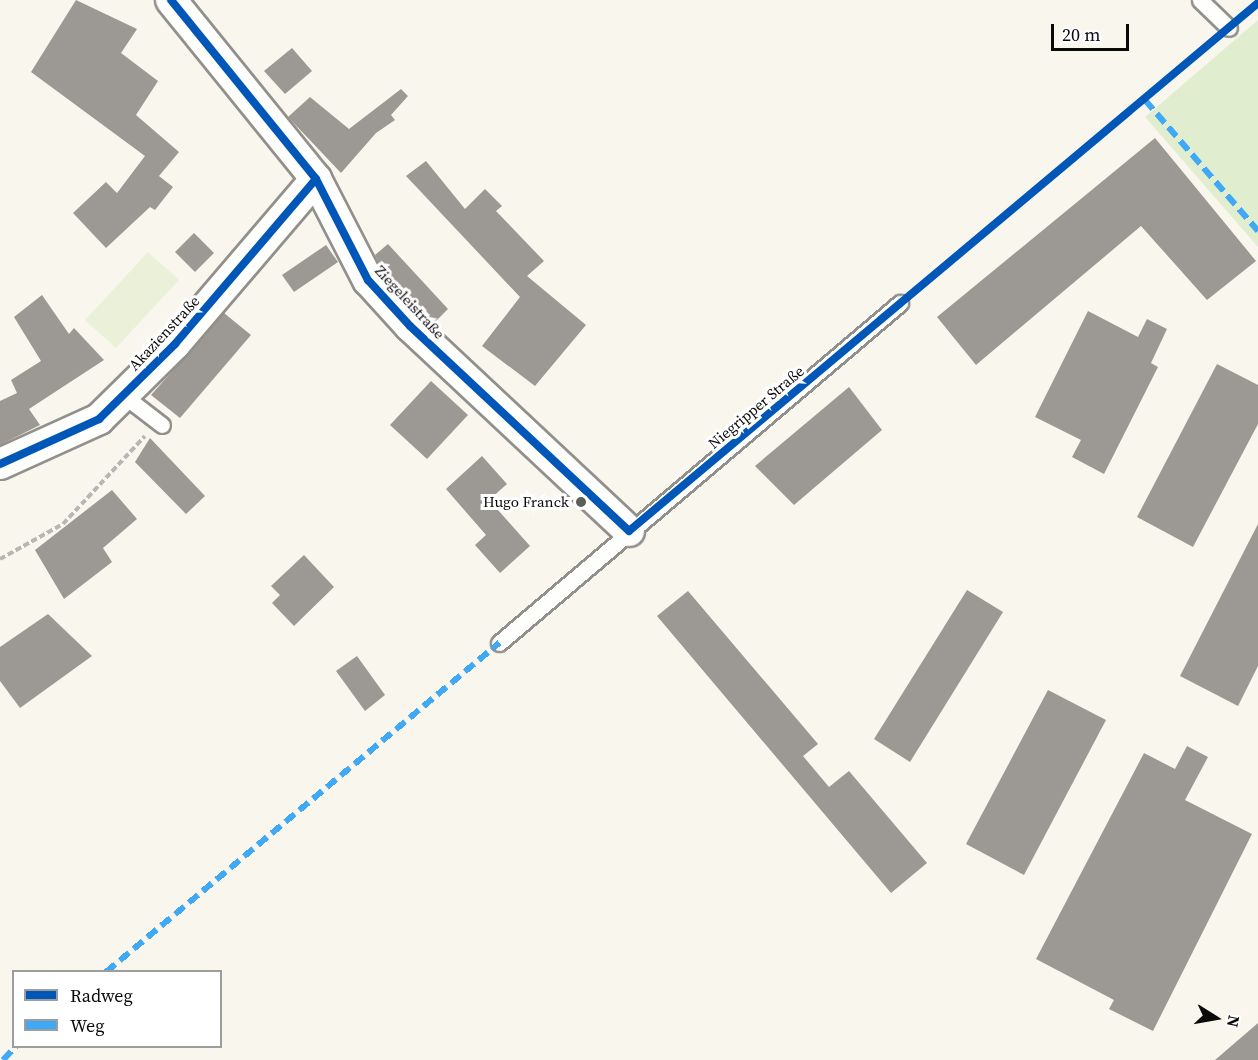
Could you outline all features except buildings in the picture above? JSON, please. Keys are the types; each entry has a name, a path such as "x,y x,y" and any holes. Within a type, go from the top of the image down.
{"street":[{"name":"Ziegeleistraße","path":"171,0 316,179 368,280 410,326 629,531"},
{"name":"Akazienstraße","path":"0,464 99,419 175,345 316,179"}],"lane":[{"path":"1200,0 1229,28"},
{"name":"Niegripper Straße","path":"499,643 900,303"},
{"path":"123,395 159,423"}],"path":[{"path":"0,560 63,524 159,423"}],"green space":[{"path":"1258,20 1258,247 1145,117"},
{"path":"148,252 179,280 116,348 85,320"}],"marked path":[{"path":"1145,100 1258,231"},
{"path":"108,970 499,643"},
{"path":"3,1060 14,1048"}],"cycle path":[{"path":"171,0 316,179 368,280 410,326 629,531 1258,3"},
{"path":"0,464 99,419 175,344 316,179"}],"place":[{"name":"Hugo Franck","path":"581,502"}]}
